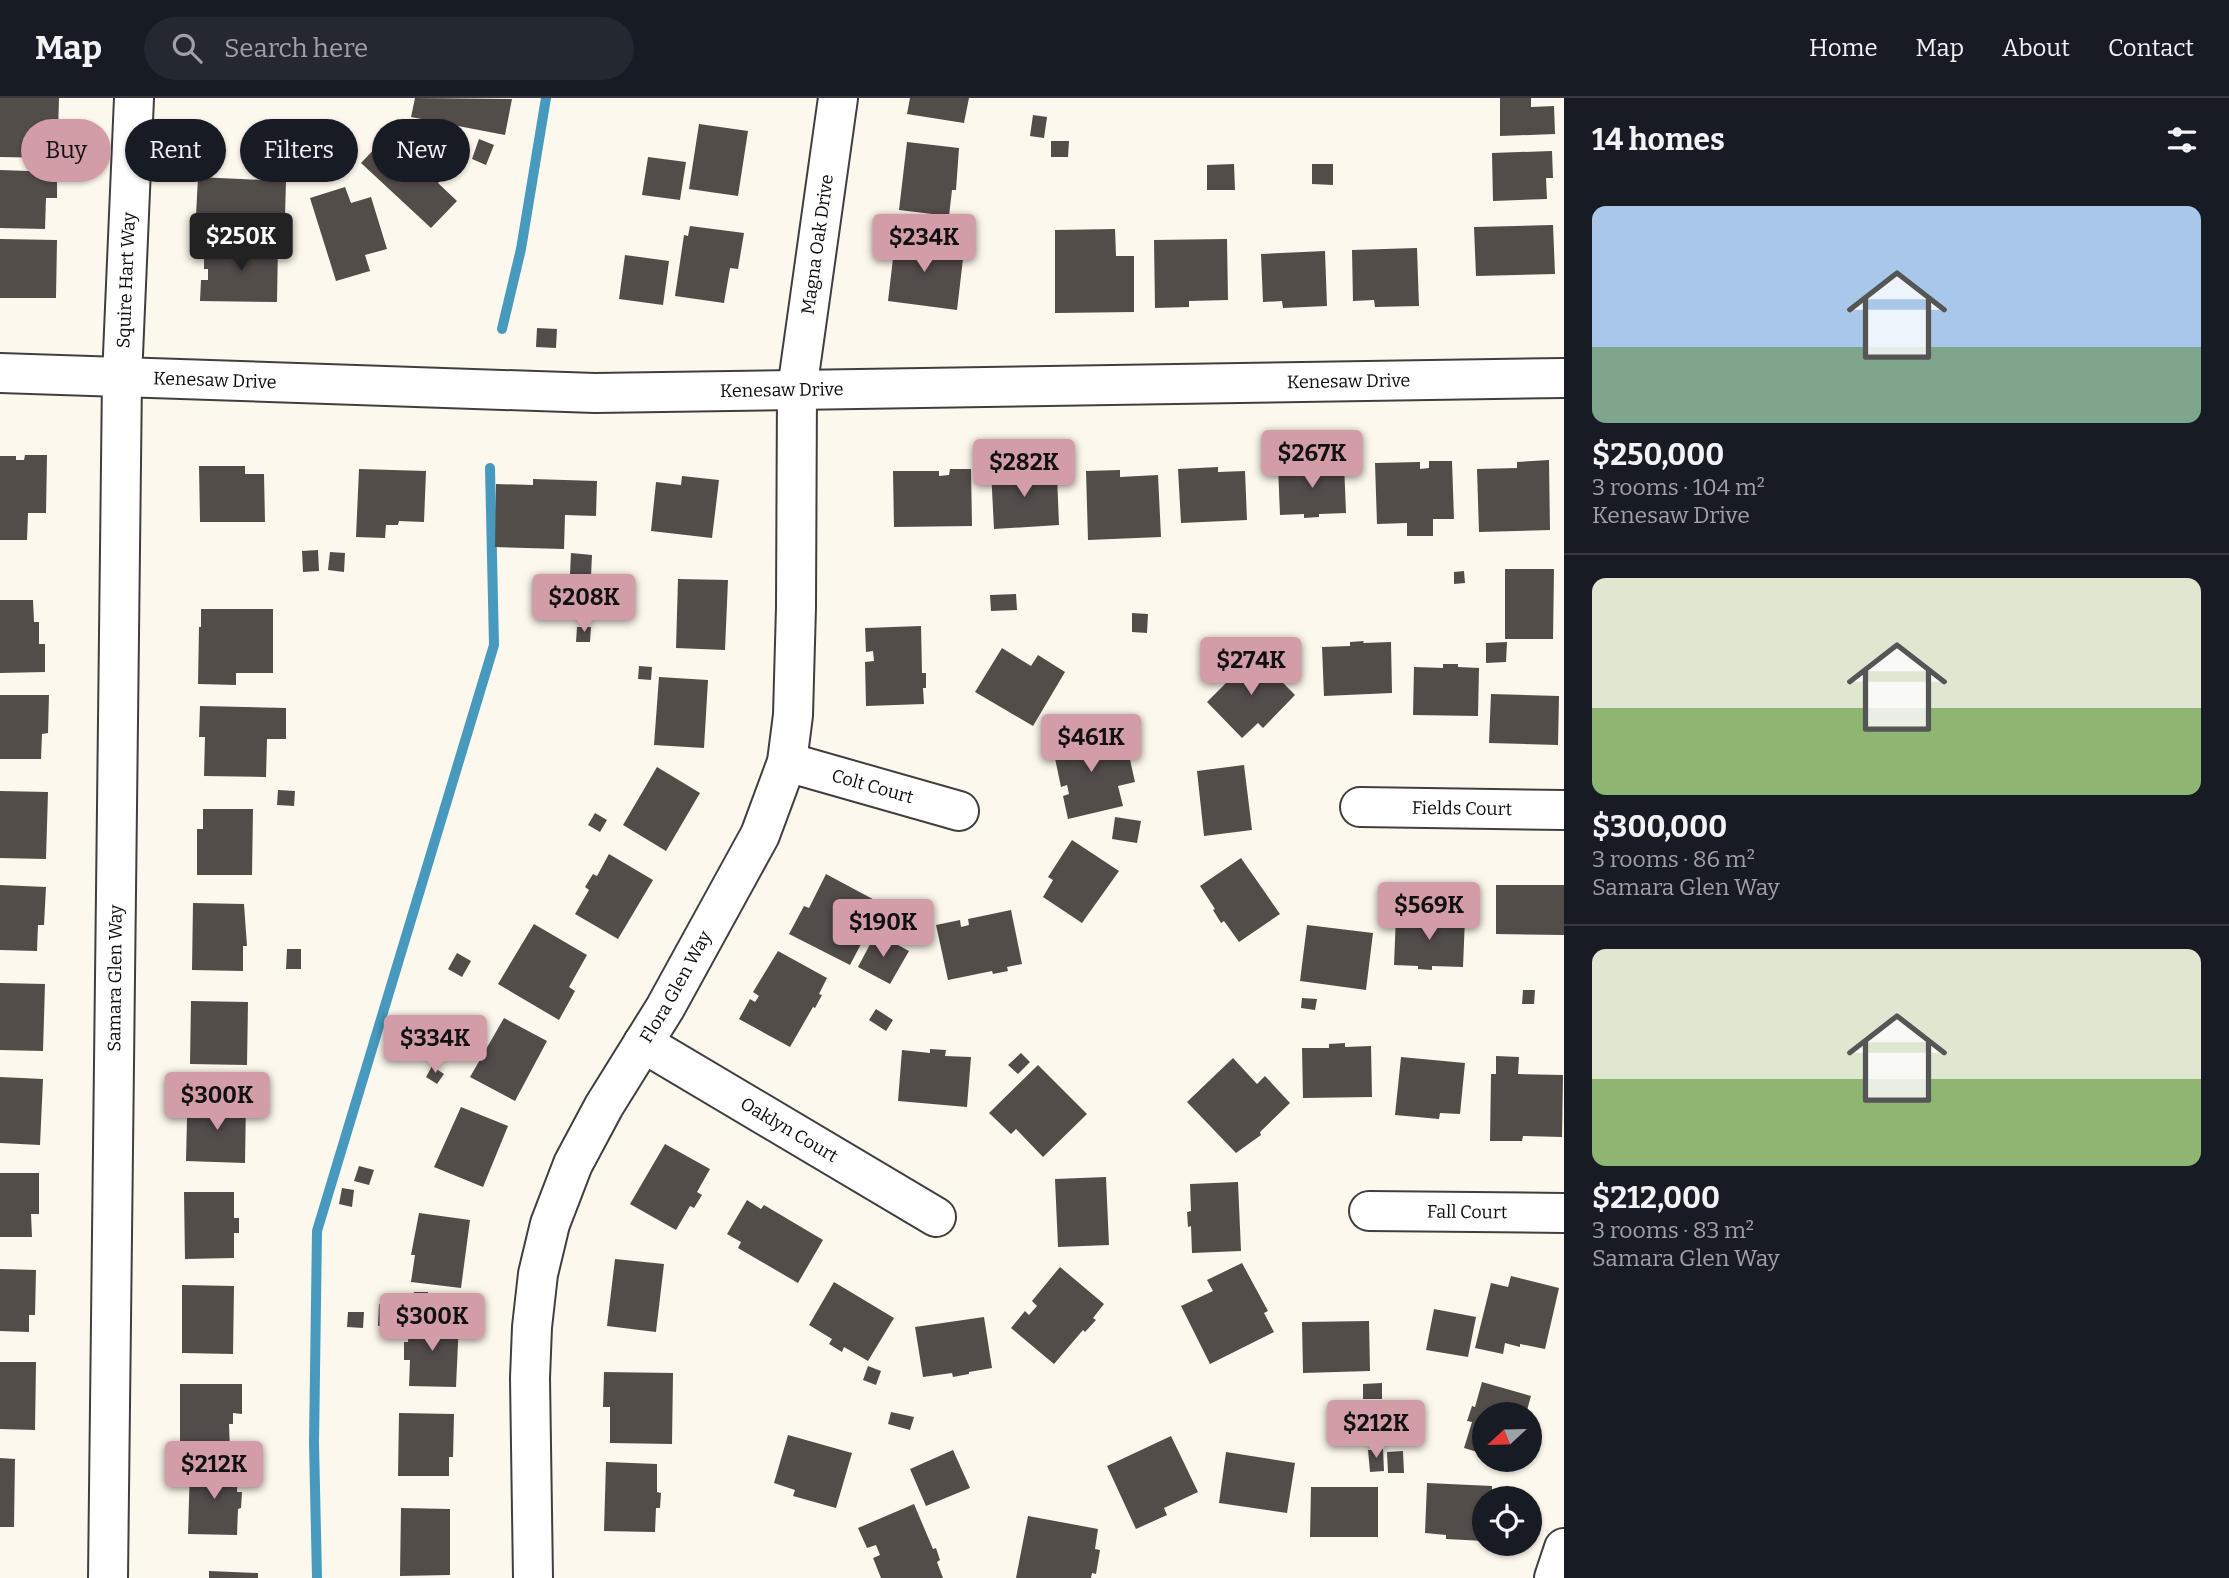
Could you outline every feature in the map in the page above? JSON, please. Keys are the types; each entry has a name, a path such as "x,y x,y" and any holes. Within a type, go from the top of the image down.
{"street":[{"name":"Squire Hart Way","path":"122,378 134,98"},
{"name":"Magna Oak Drive","path":"797,390 838,98"},
{"name":"Kenesaw Drive","path":"0,373 595,393 1564,378"},
{"name":"Samara Glen Way","path":"108,1578 122,378"},
{"name":"Flora Glen Way","path":"533,1578 530,1378 538,1274 550,1224 573,1164 604,1106 678,985 760,835 787,762 794,688 797,390"},
{"name":"Colt Court","path":"787,762 959,811"},
{"name":"Fields Court","path":"1360,807 1564,810"},
{"name":"Oaklyn Court","path":"643,1043 936,1217"},
{"name":"Fall Court","path":"1369,1211 1564,1213"},
{"path":"1554,1578 1564,1548"}],"building":[{"path":"0,98 59,98 58,119 21,119 21,157 0,157"},
{"path":"415,98 512,99 505,135 470,128 470,119 411,117"},
{"path":"910,98 969,98 964,123 907,114"},
{"path":"1500,98 1531,98 1531,107 1554,106 1555,134 1500,136"},
{"path":"1033,115 1047,117 1044,138 1030,136"},
{"path":"699,124 748,131 738,196 689,189"},
{"path":"479,139 494,145 486,165 472,159"},
{"path":"1051,141 1069,141 1068,157 1051,157"},
{"path":"907,142 959,148 956,190 952,190 949,216 899,210"},
{"path":"372,151 372,173 361,163"},
{"path":"1552,151 1553,178 1546,178 1547,199 1493,201 1492,153"},
{"path":"648,157 686,162 680,200 642,195"},
{"path":"1234,164 1235,190 1207,190 1207,165"},
{"path":"1312,164 1333,164 1333,185 1312,184"},
{"path":"0,170 21,171 21,182 57,182 57,198 46,198 45,229 0,228"},
{"path":"226,178 240,179 240,182 286,182 285,217 268,216 267,239 214,237 214,216 196,216 198,182 226,182"},
{"path":"381,182 439,182 457,201 431,228"},
{"path":"345,187 351,203 371,197 387,249 365,255 370,271 336,281 310,198"},
{"path":"1553,225 1555,274 1476,276 1474,227"},
{"path":"690,226 744,233 738,269 730,268 724,303 675,296 684,235 688,236"},
{"path":"1115,229 1116,256 1134,256 1134,312 1055,313 1055,230"},
{"path":"896,233 939,238 937,256 963,259 957,310 888,301"},
{"path":"0,239 57,240 56,298 0,298"},
{"path":"1227,239 1228,300 1189,301 1189,307 1155,308 1154,240"},
{"path":"204,245 278,245 277,302 200,301 201,280 208,280 208,269 204,269"},
{"path":"1417,248 1419,306 1375,307 1374,300 1353,301 1352,250"},
{"path":"1325,251 1327,306 1283,308 1282,301 1263,302 1261,254"},
{"path":"625,255 669,261 663,305 619,299"},
{"path":"537,328 557,329 556,348 536,347"},
{"path":"25,455 47,455 46,513 28,513 27,540 0,540 0,456 16,456 16,460 24,460"},
{"path":"1549,460 1550,530 1479,532 1477,469 1517,468 1517,462"},
{"path":"1429,461 1452,461 1454,519 1433,519 1433,536 1407,536 1407,523 1377,524 1375,463 1420,462 1420,469 1429,468"},
{"path":"1344,463 1346,513 1319,514 1319,517 1304,518 1304,514 1280,515 1278,466"},
{"path":"199,466 245,466 245,474 264,474 265,522 200,522"},
{"path":"1218,467 1218,472 1245,471 1247,520 1181,523 1178,469"},
{"path":"1031,468 1032,477 1057,475 1059,525 994,529 991,470"},
{"path":"359,469 426,471 424,522 399,521 398,525 386,525 385,538 356,537"},
{"path":"950,469 971,469 972,526 894,527 893,471 939,471 939,476 949,475"},
{"path":"1120,470 1120,477 1158,475 1161,537 1088,540 1086,471"},
{"path":"682,476 719,480 712,538 651,531 656,482 681,485"},
{"path":"533,479 597,481 596,516 565,515 564,549 495,547 496,484 533,485"},
{"path":"318,550 319,571 303,572 302,551"},
{"path":"330,552 345,553 344,572 328,570"},
{"path":"571,553 592,555 591,576 570,574"},
{"path":"1505,569 1554,569 1553,639 1505,639"},
{"path":"1464,571 1465,583 1454,584 1454,572"},
{"path":"678,579 728,580 725,650 676,648"},
{"path":"1016,594 1017,610 991,611 990,595"},
{"path":"0,600 33,600 34,622 39,622 39,644 45,644 45,672 0,673"},
{"path":"201,609 273,609 273,673 236,673 236,685 198,684"},
{"path":"1132,613 1148,614 1147,633 1132,632"},
{"path":"921,626 922,673 926,673 924,704 866,706 865,662 874,661 873,651 866,652 865,628"},
{"path":"577,627 591,627 590,642 576,642"},
{"path":"1364,641 1363,643 1391,642 1392,693 1324,696 1322,647 1350,646 1350,642"},
{"path":"1507,642 1506,662 1486,663 1486,643"},
{"path":"1002,648 1031,666 1038,655 1065,672 1033,726 975,692"},
{"path":"1255,654 1295,695 1263,728 1258,723 1242,738 1207,702"},
{"path":"1443,664 1479,668 1478,716 1413,715 1414,667 1443,668"},
{"path":"639,666 652,667 651,680 638,679"},
{"path":"659,677 708,680 704,748 654,745"},
{"path":"1491,694 1559,696 1558,745 1489,743"},
{"path":"0,695 49,695 48,733 42,734 41,759 0,759"},
{"path":"200,706 286,708 286,739 267,739 266,777 204,776 205,737 199,737"},
{"path":"1107,731 1115,758 1129,755 1135,782 1118,786 1123,806 1068,819 1063,796 1069,794 1067,785 1061,787 1052,744"},
{"path":"1244,765 1252,830 1204,836 1197,771"},
{"path":"657,767 700,793 666,851 623,825"},
{"path":"278,790 295,791 294,806 277,805"},
{"path":"0,791 48,792 46,859 0,858"},
{"path":"203,809 253,809 252,875 197,875 197,829 203,829"},
{"path":"595,813 607,820 600,832 588,825"},
{"path":"1115,817 1141,821 1137,843 1112,839"},
{"path":"1072,840 1119,871 1082,923 1043,897 1053,880 1048,877"},
{"path":"609,854 653,880 618,939 575,914 589,890 585,887 593,874 597,876"},
{"path":"1241,858 1280,914 1239,942 1224,921 1221,923 1200,886"},
{"path":"826,874 882,904 850,965 789,934 804,906 809,908"},
{"path":"0,885 46,887 44,925 38,925 37,951 0,950"},
{"path":"1496,885 1564,885 1564,935 1496,934"},
{"path":"193,903 244,904 247,946 243,946 243,971 192,970"},
{"path":"1011,910 1022,964 1007,967 1008,971 993,974 992,971 948,980 936,925 960,920 961,927 969,925 968,919"},
{"path":"1396,915 1465,918 1463,967 1432,966 1432,970 1418,969 1418,966 1394,965"},
{"path":"534,924 587,955 569,987 575,991 559,1020 498,984"},
{"path":"1307,925 1373,933 1366,990 1300,981"},
{"path":"876,933 909,951 890,984 858,967"},
{"path":"287,949 301,949 301,969 286,969"},
{"path":"778,951 827,978 819,994 822,995 790,1047 739,1019 750,999 755,1002 759,996 753,992"},
{"path":"457,953 471,961 462,977 448,969"},
{"path":"0,983 45,984 43,1051 0,1050"},
{"path":"1523,990 1535,990 1534,1004 1522,1004"},
{"path":"1302,998 1317,999 1315,1010 1301,1008"},
{"path":"191,1001 248,1002 247,1065 190,1064"},
{"path":"876,1009 893,1020 886,1031 869,1020"},
{"path":"504,1018 547,1041 515,1101 470,1077"},
{"path":"1345,1043 1345,1047 1371,1046 1372,1097 1303,1098 1302,1048 1329,1048 1329,1044"},
{"path":"930,1049 946,1050 945,1056 971,1057 967,1107 898,1101 902,1050 930,1053"},
{"path":"1021,1053 1030,1062 1018,1074 1008,1065"},
{"path":"1496,1056 1519,1057 1518,1074 1563,1075 1562,1137 1523,1136 1522,1141 1490,1141 1491,1074 1496,1074"},
{"path":"1401,1057 1465,1063 1460,1114 1440,1113 1439,1119 1395,1115"},
{"path":"1233,1058 1257,1084 1265,1076 1290,1103 1260,1132 1261,1135 1236,1153 1187,1102"},
{"path":"1038,1065 1087,1114 1043,1157 1016,1129 1011,1134 989,1113"},
{"path":"432,1066 444,1074 437,1084 426,1077"},
{"path":"0,1077 43,1079 40,1145 0,1143"},
{"path":"196,1099 246,1100 245,1163 186,1161 187,1118 196,1118"},
{"path":"461,1107 508,1126 483,1187 434,1167"},
{"path":"665,1144 710,1169 697,1192 702,1195 694,1208 690,1206 676,1230 630,1204"},
{"path":"359,1166 374,1170 369,1185 354,1181"},
{"path":"0,1173 39,1173 39,1214 31,1214 32,1237 0,1237"},
{"path":"1106,1177 1109,1245 1058,1247 1055,1179"},
{"path":"1238,1182 1241,1251 1192,1253 1191,1226 1188,1227 1187,1212 1191,1211 1190,1184"},
{"path":"342,1188 354,1190 352,1207 339,1204"},
{"path":"184,1192 234,1192 234,1218 239,1218 239,1233 234,1233 234,1258 185,1259"},
{"path":"747,1200 761,1209 764,1205 823,1240 798,1283 738,1248 741,1242 727,1234"},
{"path":"419,1213 470,1220 461,1288 411,1282 415,1255 411,1255"},
{"path":"615,1259 664,1264 656,1332 607,1326"},
{"path":"1242,1263 1268,1311 1264,1313 1274,1332 1210,1364 1181,1306 1213,1291 1207,1280"},
{"path":"1060,1267 1104,1304 1093,1318 1096,1320 1085,1332 1083,1330 1054,1364 1011,1328 1025,1311 1029,1315 1037,1306 1032,1301"},
{"path":"0,1269 36,1270 35,1315 29,1315 29,1332 0,1331"},
{"path":"1511,1276 1559,1288 1545,1349 1505,1343 1503,1354 1475,1348 1491,1283 1508,1287"},
{"path":"834,1282 894,1318 868,1361 844,1347 842,1352 829,1344 832,1339 809,1325"},
{"path":"182,1285 234,1286 233,1354 182,1353"},
{"path":"414,1292 428,1292 427,1304 413,1303"},
{"path":"379,1304 405,1306 405,1327 378,1326"},
{"path":"1434,1309 1476,1317 1468,1357 1426,1350"},
{"path":"348,1312 364,1312 363,1328 347,1327"},
{"path":"984,1317 992,1368 953,1377 952,1373 923,1377 915,1327"},
{"path":"409,1319 459,1321 456,1387 409,1386 410,1360 404,1360 404,1342 408,1342"},
{"path":"1369,1321 1370,1371 1303,1373 1302,1322"},
{"path":"0,1362 36,1362 35,1430 0,1429"},
{"path":"868,1366 881,1371 876,1385 863,1380"},
{"path":"604,1372 673,1373 672,1444 610,1443 610,1407 603,1407"},
{"path":"1482,1382 1531,1396 1529,1402 1476,1402"},
{"path":"1382,1383 1382,1399 1363,1399 1363,1384"},
{"path":"180,1384 242,1384 242,1414 233,1413 233,1424 229,1424 230,1451 180,1451"},
{"path":"1472,1406 1472,1422 1467,1421"},
{"path":"891,1412 914,1417 910,1430 888,1424"},
{"path":"399,1413 454,1414 453,1457 449,1457 449,1476 398,1476"},
{"path":"1472,1422 1472,1450 1464,1448"},
{"path":"788,1435 852,1453 836,1508 793,1496 795,1490 774,1483"},
{"path":"1171,1436 1198,1492 1164,1508 1167,1515 1136,1529 1107,1466"},
{"path":"1383,1449 1384,1471 1370,1472 1368,1450"},
{"path":"953,1450 970,1488 926,1506 910,1469"},
{"path":"1403,1451 1404,1473 1388,1473 1387,1452"},
{"path":"1226,1452 1295,1463 1287,1513 1219,1503"},
{"path":"0,1458 15,1459 14,1527 0,1527"},
{"path":"606,1462 657,1464 657,1492 661,1493 660,1508 656,1508 655,1532 604,1531"},
{"path":"190,1466 238,1468 237,1492 242,1492 237,1535 188,1534"},
{"path":"1427,1483 1492,1486 1472,1486 1472,1540 1446,1539 1446,1535 1425,1533"},
{"path":"1311,1487 1378,1487 1378,1537 1310,1537"},
{"path":"914,1504 933,1549 936,1548 940,1560 937,1562 943,1578 881,1578 873,1558 880,1555 876,1545 867,1548 858,1528"},
{"path":"401,1508 450,1509 450,1575 400,1576"},
{"path":"1028,1516 1098,1529 1095,1549 1100,1550 1096,1574 1092,1573 1091,1578 1016,1578"},
{"path":"209,1571 258,1573 258,1578 209,1578"}],"waterway":[{"path":"502,329 521,249 546,98"},
{"path":"317,1578 314,1443 317,1231 494,645 490,468"}]}
